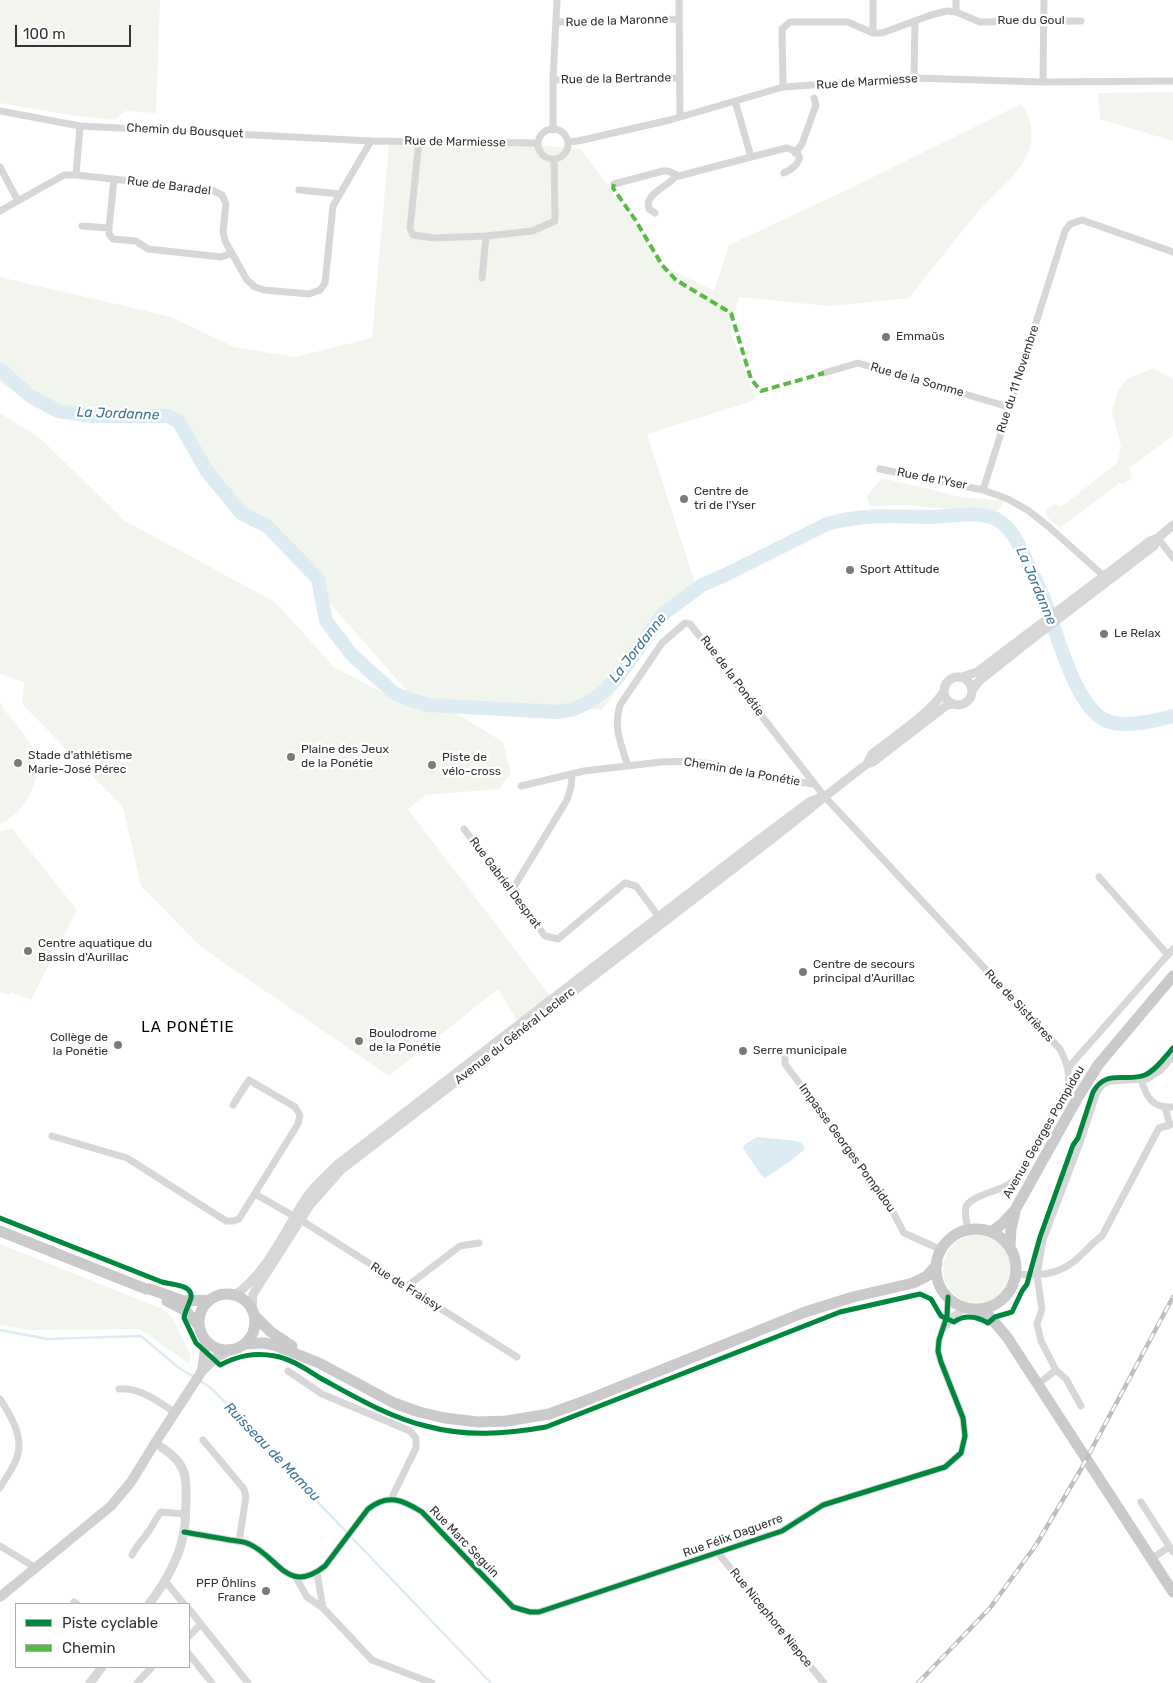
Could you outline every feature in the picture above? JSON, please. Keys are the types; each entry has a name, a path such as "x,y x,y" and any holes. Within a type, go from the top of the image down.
{"main road":[{"name":"Avenue Georges Pompidou","path":"1015,1210 1098,1065 1173,976"},
{"path":"990,1232 1002,1224 1015,1210"},
{"path":"1010,1247 1015,1210"},
{"path":"0,1597 111,1506 131,1482 202,1371 214,1360 244,1344 264,1343 274,1345 319,1363 394,1403 418,1412 470,1422 493,1422 549,1414 805,1312 853,1297 913,1283 926,1276 937,1264 942,1250 953,1237 968,1230 980,1229 1001,1238 1010,1247 1014,1256 1016,1274 1011,1288 1001,1300 988,1307 970,1308"},
{"path":"0,1231 146,1289 183,1300 209,1300"},
{"path":"937,1264 938,1278 945,1294"},
{"path":"913,1283 925,1284 945,1294 959,1305 990,1317 1007,1337 1173,1592"},
{"path":"146,1289 149,1293 186,1311 199,1326 206,1340 217,1348 231,1350"},
{"path":"199,1326 202,1308 209,1300 220,1295 236,1295 247,1303 253,1313 277,1337 313,1357 319,1363"},
{"path":"1001,1300 1000,1316 1007,1337"},
{"path":"244,1344 253,1331 253,1313"},
{"path":"202,1371 206,1340"}],"street":[{"path":"553,130 553,80 557,0"},
{"path":"679,0 680,117"},
{"path":"873,0 873,33"},
{"path":"783,88 782,28 790,22 848,22 873,33 882,33 915,22 931,14 947,11 956,12 956,0"},
{"path":"1043,82 1044,0"},
{"name":"Rue du Goul","path":"956,12 980,22 1081,21"},
{"name":"Rue de la Maronne","path":"556,22 679,19"},
{"path":"914,78 915,22"},
{"name":"Rue de la Bertrande","path":"553,80 680,78"},
{"name":"Rue de Marmiesse","path":"568,142 680,117 783,88 914,78 1043,82 1173,81"},
{"path":"796,152 802,144 814,112 816,104 814,98"},
{"path":"735,101 751,157"},
{"name":"Chemin du Bousquet","path":"0,111 80,126 372,141"},
{"path":"76,175 80,126"},
{"path":"553,130 563,133 568,142 566,152 554,160 544,156 538,143 545,132 553,130"},
{"name":"Rue de Marmiesse","path":"372,141 538,143"},
{"name":"Rue de Baradel","path":"0,211 64,175 212,190 222,196 226,204 223,231 225,241 247,280 264,290 309,294 320,290 325,283 333,206 372,141"},
{"path":"419,141 410,228 413,235 434,238 486,236 532,231 555,221 554,160"},
{"path":"614,184 663,171 679,176 786,148 792,149 800,160 794,169 784,172"},
{"path":"0,167 18,201"},
{"path":"655,213 649,209 648,201 651,196 676,176"},
{"name":"Rue de Baradel","path":"109,228 114,179"},
{"path":"299,190 340,194"},
{"name":"Rue du 11 Novembre","path":"983,490 1065,231 1070,224 1082,220 1173,252"},
{"path":"82,226 109,228 109,234 113,239 136,241 148,249 221,257 232,252"},
{"path":"482,278 486,236"},
{"name":"Rue de la Somme","path":"824,373 858,363 1009,407"},
{"name":"Rue de l'Yser","path":"880,469 983,490"},
{"path":"983,490 1029,511 1106,579"},
{"name":"Avenue du Général Leclerc","path":"867,764 872,754 939,700 950,680 977,672 1035,632 1106,579 1150,541 1158,538 1173,525"},
{"path":"1158,538 1173,558"},
{"name":"Rue de la Ponétie","path":"628,766 617,731 617,716 620,705 662,643 685,623 695,628 824,796"},
{"name":"Avenue du Général Leclerc","path":"236,1295 255,1278 298,1219 341,1170 813,808 824,796 867,764 874,762 947,705 965,703 979,681 1035,632"},
{"path":"962,678 970,683 972,691"},
{"path":"944,691 947,699 954,704"},
{"name":"Chemin de la Ponétie","path":"521,786 584,771 661,762 691,761 711,764 750,775 814,784"},
{"path":"511,892 566,800 571,787 572,774"},
{"name":"Avenue du Général Leclerc","path":"253,1313 253,1294 298,1219 307,1198 323,1178 353,1152 809,802 824,796"},
{"name":"Rue de Sistrières","path":"824,796 1060,1049 1068,1068"},
{"name":"Rue Gabriel Desprat","path":"464,829 545,936 558,939 625,883 636,886 660,917"},
{"path":"1099,877 1171,952"},
{"name":"Avenue Georges Pompidou","path":"1068,1068 1171,952"},
{"name":"Impasse Georges Pompidou","path":"785,1055 785,1064 885,1197 904,1233 942,1250"},
{"path":"1081,1406 1066,1379 1056,1370 1041,1341 1037,1324 1042,1309 1036,1275 1043,1240 1097,1092 1103,1084 1110,1081 1147,1079 1161,1070 1173,1056"},
{"path":"968,1230 966,1215 968,1204 980,1196 1004,1187 1019,1174 1065,1094 1068,1086 1068,1068"},
{"path":"52,1136 127,1158 226,1221 233,1221 239,1219 255,1194 298,1124 300,1115 295,1107 249,1080 233,1105"},
{"path":"1141,1080 1146,1094 1153,1102 1165,1107 1173,1106"},
{"path":"1016,1274 1036,1275 1057,1272 1078,1259 1092,1242 1102,1236 1159,1128 1170,1125 1165,1107"},
{"name":"Rue de Fraissy","path":"255,1194 517,1357"},
{"path":"406,1287 460,1246 479,1243"},
{"name":"Rue Félix Daguerre","path":"530,1612 540,1612 782,1531 823,1505 946,1466 961,1453 965,1436 963,1418 939,1356 938,1345 947,1316 945,1294"},
{"path":"941,1336 953,1316 970,1308"},
{"path":"1038,1384 1056,1370"},
{"path":"184,1532 248,1543 261,1550 284,1573 305,1577 317,1573 325,1566 368,1509 377,1502 393,1499 393,1495 416,1448 416,1438 410,1431 322,1394 288,1371"},
{"path":"120,1389 130,1388 164,1405 175,1413"},
{"path":"0,1399 20,1437 18,1457 0,1488"},
{"path":"202,1440 244,1489 246,1497 239,1542"},
{"path":"150,1603 165,1580 184,1532 186,1492 184,1472 170,1453 155,1443"},
{"name":"Rue Marc Seguin","path":"393,1499 406,1502 422,1512 513,1607 530,1612"},
{"path":"1140,1502 1171,1550 1151,1559"},
{"path":"132,1555 136,1545 148,1533 161,1512 185,1514"},
{"path":"0,1546 36,1568"},
{"name":"Rue Nicephore Niepce","path":"718,1553 824,1683"},
{"path":"317,1573 323,1608"},
{"path":"295,1576 307,1597 323,1608 372,1660 432,1683"},
{"path":"165,1580 183,1603"},
{"path":"190,1611 248,1683"},
{"path":"190,1635 201,1624"},
{"path":"190,1655 212,1683"},
{"path":"90,1683 101,1668"},
{"path":"137,1683 151,1668"}],"shaded area":[{"path":"0,0 160,0 156,113 125,111 115,120 70,115 0,103"},
{"path":"1173,92 1173,141 1100,119 1098,93"},
{"path":"1021,104 1028,116 1032,136 1029,150 1022,164 1013,176 976,214 909,298 829,306 739,297 730,331 756,400 647,434 695,583 602,710 416,701 326,599 317,574 271,525 242,510 217,481 196,438 170,414 33,404 0,382 0,277 171,317 234,347 295,357 372,338 389,144 534,145 581,149 636,225 661,265 714,291 729,245 847,190"},
{"path":"1154,368 1173,379 1173,436 1129,468 1132,478 1123,484 1119,483 1060,528 1048,518 1046,511 1054,504 1061,507 1117,463 1121,447 1112,411 1118,391 1128,378"},
{"name":"Plaine des Jeux de la Ponétie","path":"0,413 40,438 125,521 275,602 334,667 406,705 449,709 503,742 511,773 499,789 425,795 408,809 551,997 518,1022 498,989 389,1076 201,947 141,886 123,807 22,704 24,682 0,674"},
{"path":"882,478 961,497 1004,501 997,513 903,505 870,506 867,496"},
{"name":"Stade d'athlétisme Marie-José Pérec","path":"0,702 6,713 30,743 35,754 37,766 36,778 27,800 19,810 0,825"},
{"name":"Centre aquatique du Bassin d'Aurillac","path":"12,828 77,910 31,1000 11,992 9,995 0,993 0,832"},
{"path":"757,1137 797,1141 803,1144 805,1149 765,1178 743,1148 744,1145"},
{"path":"977,1235 990,1237 1001,1245 1009,1256 1011,1269 1009,1282 1001,1293 990,1301 977,1303 964,1301 953,1293 945,1282 943,1269 945,1256 953,1245 964,1237"},
{"path":"0,1244 162,1309 171,1316 191,1356 188,1363 140,1329 30,1330 0,1325"}],"waterway":[{"name":"La Jordanne","path":"0,369 30,396 58,411 94,416 168,416 179,422 206,470 241,513 267,526 318,579 326,621 352,655 394,693 411,700 429,705 558,712 574,709 591,701 604,691 618,677 664,613 702,585 827,524 865,517 929,517 972,514 996,519 1016,539 1044,598 1071,674 1088,705 1099,716 1110,722 1124,724 1173,716"},
{"name":"Ruisseau de Mamou","path":"0,1330 47,1339 141,1336 179,1368 194,1377"},
{"name":"Ruisseau de Mamou","path":"199,1380 211,1388 224,1401 290,1473 491,1683"}],"railway":[{"path":"918,1683 990,1608 1036,1545 1080,1471 1173,1297"}],"marked path":[{"path":"614,184 613,188 636,221 662,265 676,280 731,313 751,379 761,391 824,373"}],"cycle path":[{"path":"0,1218 162,1282 189,1290 191,1298 184,1318 196,1343 220,1365 233,1359 260,1354 281,1357 372,1406 412,1422 456,1432 501,1433 546,1427 840,1312 920,1294 931,1299 941,1316 954,1322 958,1319 971,1317 988,1323 995,1317 1012,1312 1027,1284 1040,1237 1073,1145 1078,1138 1093,1092 1104,1080 1138,1077 1149,1073 1157,1067 1173,1048"},
{"path":"184,1532 247,1543 259,1550 284,1571 301,1577 312,1574 325,1566 368,1509 382,1501 395,1500 408,1504 422,1512 513,1607 530,1612 539,1612 782,1531 823,1505 945,1467 961,1453 965,1436 963,1418 938,1351 939,1340 947,1316 948,1297"}],"place":[{"name":"Emmaüs","path":"886,337"},
{"name":"Centre de tri de l'Yser","path":"684,499"},
{"name":"Sport Attitude","path":"850,570"},
{"name":"Le Relax","path":"1104,634"},
{"name":"Plaine des Jeux de la Ponétie","path":"291,757"},
{"name":"Stade d'athlétisme Marie-José Pérec","path":"18,763"},
{"name":"Piste de vélo-cross","path":"432,765"},
{"name":"Centre aquatique du Bassin d'Aurillac","path":"28,951"},
{"name":"Centre de secours principal d'Aurillac","path":"803,972"},
{"name":"Boulodrome de la Ponétie","path":"359,1041"},
{"name":"Collège de la Ponétie","path":"118,1045"},
{"name":"Serre municipale","path":"743,1051"},
{"name":"PFP Öhlins France","path":"266,1591"}],"district":[{"name":"LA PONÉTIE","path":"188,1028"}]}
